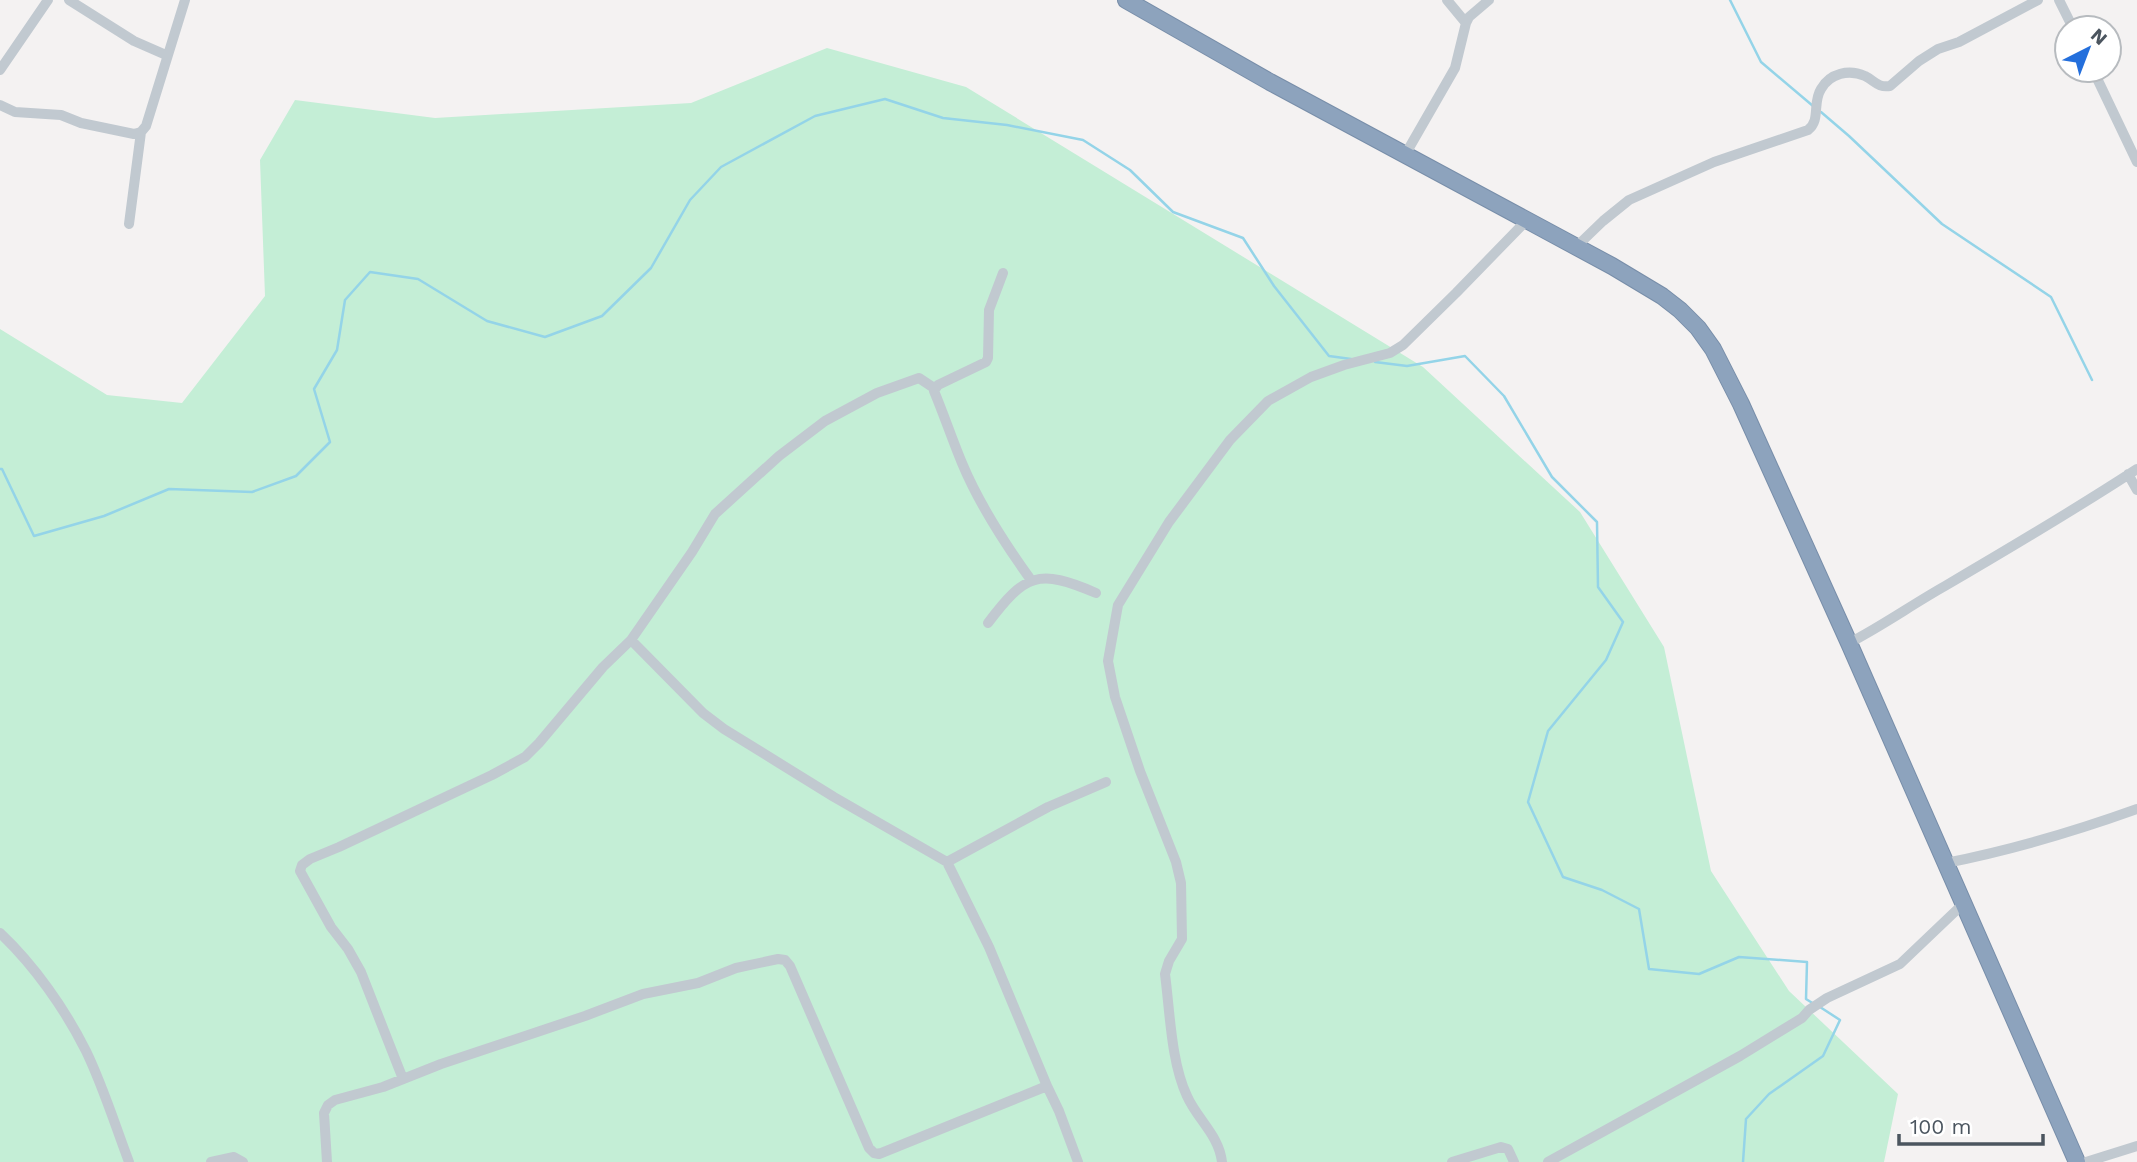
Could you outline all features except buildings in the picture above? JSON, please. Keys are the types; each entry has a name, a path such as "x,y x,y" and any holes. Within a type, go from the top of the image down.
{"highway":[{"path":"1126,0 1185,35 1612,266 1662,296 1698,328 1713,349 1741,404 2077,1162"}],"street":[{"path":"0,70 48,0"},
{"path":"69,0 135,41 166,55"},
{"path":"129,223 141,132 146,126 185,0"},
{"path":"1447,0 1466,23"},
{"path":"1405,155 1455,68 1469,17 1489,0"},
{"path":"1576,247 1629,200 1714,162 1808,130 1816,119 1815,100 1822,85 1838,73 1858,73 1877,85 1890,86 1938,49 1959,42 2038,0"},
{"path":"2100,84 2137,163"},
{"path":"0,105 15,112 61,115 81,123 134,134 141,132"},
{"path":"1222,1162 1211,1132 1188,1098 1178,1073 1165,974 1182,939 1181,883 1115,698 1108,661 1118,606 1177,512 1230,440 1268,401 1311,376 1390,353 1403,345 1526,221"},
{"path":"934,388 986,362 989,310 1003,273"},
{"path":"403,1079 360,972 348,948 331,927 305,882 300,871 302,864 525,757 603,667 631,640 715,514 779,456 825,421 877,393 919,378 934,388 963,465 992,520 1031,580"},
{"path":"1849,643 2006,551 2133,472 2137,490"},
{"path":"988,623 1005,601 1031,580 1066,580 1096,593"},
{"path":"631,640 703,713 724,729 947,862 989,947 1078,1162"},
{"path":"947,862 1048,807 1106,782"},
{"path":"1946,863 2005,852 2137,809"},
{"path":"1548,1162 1740,1056 1802,1018 1827,998 1900,964 1963,904"},
{"path":"0,933 33,968 77,1034 130,1162"},
{"path":"327,1162 324,1113 328,1105 335,1100 383,1087 643,994 698,983 736,968 778,959 785,960 790,966 864,1136 874,1153 879,1154 1047,1086"},
{"path":"2086,1162 2137,1146"},
{"path":"1452,1162 1501,1147 1508,1149 1514,1162"},
{"path":"211,1162 234,1157 243,1162"}],"green space":[{"path":"827,48 966,87 1423,367 1580,512 1664,647 1711,871 1789,991 1898,1094 1884,1162 0,1162 0,329 107,395 182,403 265,296 260,160 295,100 435,118 691,103"}],"waterway":[{"path":"1730,0 1761,62 1813,106"},
{"path":"0,469 34,536 104,516 169,489 252,492 296,476 330,442 314,389 337,350 345,300 370,272 418,279 487,321 545,337 602,316 651,268 690,200 721,167 815,116 885,99 943,118 1007,125 1083,140 1130,170 1173,212 1243,238 1274,286 1329,356 1351,359"},
{"path":"1821,112 1942,224 2051,297 2092,380"},
{"path":"1375,362 1407,366 1465,356 1504,396 1552,477 1597,522 1598,587 1623,622 1606,660 1548,731 1528,802 1563,877 1602,890 1639,909 1649,969 1699,974 1739,957 1807,962 1806,999 1814,1004"},
{"path":"1743,1162 1746,1119 1769,1094 1823,1056 1840,1020 1820,1007"}]}
